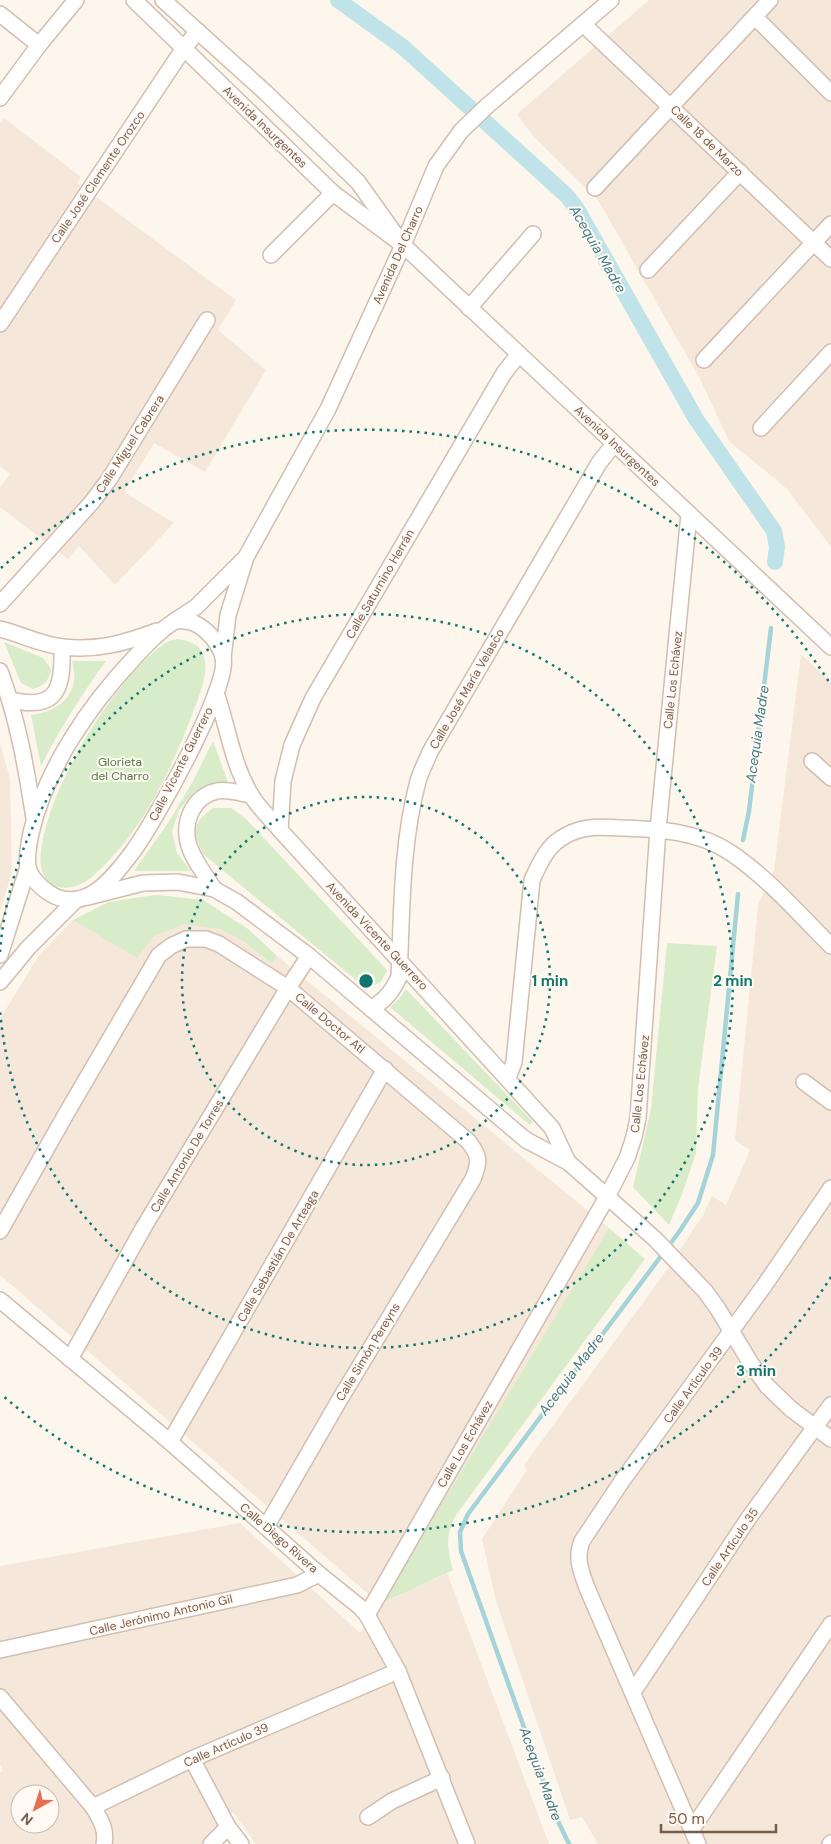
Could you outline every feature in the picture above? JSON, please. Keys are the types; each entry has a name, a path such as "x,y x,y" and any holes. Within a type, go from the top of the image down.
{"street":[{"path":"0,98 39,45 76,0"},
{"name":"Avenida Insurgentes","path":"134,0 333,193 403,246 831,647"},
{"name":"Avenida Insurgentes","path":"163,0 266,93 358,182 403,246"},
{"name":"Avenida Del Charro","path":"224,658 228,615 246,557 328,409 403,246 436,166 461,131 487,106 612,0"},
{"path":"595,188 770,0"},
{"path":"0,14 39,45"},
{"path":"754,17 831,93"},
{"name":"Calle 18 de Marzo","path":"583,24 831,259"},
{"name":"Calle José Clemente Orozco","path":"0,324 184,48 198,31"},
{"path":"648,270 740,172"},
{"path":"271,255 333,193"},
{"path":"704,360 831,224"},
{"path":"469,308 533,234"},
{"name":"Calle Miguel Cabrera","path":"0,604 92,502 110,478 207,320"},
{"path":"761,428 831,352"},
{"name":"Calle Saturnino Herrán","path":"280,830 283,781 292,745 313,698 504,373 519,354"},
{"name":"Calle José María Velasco","path":"371,1009 383,1002 393,990 399,977 403,878 411,812 418,779 430,752 549,548 599,463 614,444"},
{"name":"Calle Los Echávez","path":"367,1615 607,1197 627,1158 634,1137 638,1118 658,829 690,514"},
{"name":"Avenida Del Charro","path":"176,620 196,607 246,557"},
{"path":"0,629 62,648 96,648 124,643 160,630 176,620 192,622 203,628 224,658"},
{"path":"0,955 28,867 28,848 34,820 51,780 84,720 120,673 160,630"},
{"path":"11,700 28,704 38,703 50,698 58,688 63,673 62,648"},
{"name":"Calle Vicente Guerrero","path":"81,899 111,878 132,853 157,815 175,782 216,693 224,658"},
{"path":"0,672 11,700 20,735 34,820"},
{"name":"Avenida Vicente Guerrero","path":"216,693 224,714 234,759 251,795 280,830 552,1128 568,1162"},
{"path":"812,761 831,778"},
{"path":"214,889 188,844 186,832 192,809 206,795 218,791 251,795"},
{"path":"508,1078 514,1062 532,880 541,861 556,842 575,831 596,827 658,829 697,837 718,845 730,852 760,877 831,946"},
{"path":"28,867 37,883 43,889 61,899 81,899"},
{"name":"Avenida Vicente Guerrero","path":"81,899 143,883 178,882 214,889 237,902 309,956 526,1140 568,1162 655,1239 705,1291 767,1386 791,1409 831,1439"},
{"path":"0,982 28,948 81,899"},
{"name":"Calle Doctor Atl","path":"0,1231 159,955 171,946 186,939 206,939 219,944 288,988 386,1069 468,1140 476,1150 478,1168 473,1179"},
{"name":"Calle Antonio De Torres","path":"70,1359 145,1225 309,956"},
{"name":"Calle Sebastián De Arteaga","path":"170,1442 386,1069"},
{"path":"804,1082 831,1102"},
{"name":"Calle Simón Pereyns","path":"266,1527 345,1391 473,1179"},
{"name":"Calle Artículo 39","path":"698,1844 587,1588 578,1560 579,1550 582,1541 622,1481 731,1332 831,1188"},
{"name":"Calle Diego Rivera","path":"0,1300 170,1442 367,1615 398,1671 467,1844"},
{"name":"Calle Artículo 35","path":"633,1692 748,1519 831,1404"},
{"name":"Calle Jerónimo Antonio Gil","path":"0,1650 297,1585 319,1574"},
{"path":"692,1829 831,1624"},
{"name":"Calle Artículo 39","path":"93,1807 192,1760 398,1671"},
{"path":"0,1697 93,1807 105,1832 104,1844"},
{"path":"192,1760 228,1827 241,1844"},
{"path":"368,1817 392,1801 442,1778"},
{"path":"211,1844 228,1827"}],"shaded area":[{"path":"649,0 831,0 831,547 787,489 729,441 700,379 598,200 533,136 517,114"},
{"path":"4,118 81,177 77,183 236,300 218,330 266,370 205,472 154,443 124,492 174,523 115,585 79,546 68,559 0,507 0,487 10,474 0,466 0,124"},
{"path":"801,654 831,683 831,1844 598,1844 582,1817 570,1820 496,1601 482,1539 527,1470 524,1465 664,1274 703,1215 712,1196 726,1205 750,1150 735,1140 758,905 774,870"},
{"path":"0,743 10,779 12,873 0,910"},
{"path":"156,895 203,900 248,929 277,956 609,1228 382,1604 447,1573 549,1844 256,1844 233,1812 202,1844 0,1844 0,1773 3,1770 0,1765 0,1566 240,1523 360,1633 381,1605 0,1275 0,1019 39,955 73,920 109,902"}],"green space":[{"name":"Glorieta del Charro","path":"178,639 190,642 200,649 204,657 205,672 192,715 164,780 140,821 111,859 84,882 65,888 56,886 49,882 44,875 41,865 41,852 51,811 67,773 96,721 122,686 150,656 166,643"},
{"path":"4,642 43,658 51,669 49,677 45,682 33,689 21,683"},
{"path":"72,661 106,661 71,712 41,766 31,715 53,709 69,695 74,681"},
{"path":"213,741 228,782 209,785 194,792 179,810 172,832 177,853 191,871 134,871 168,823 192,783"},
{"path":"213,808 231,808 246,819 387,970 381,982 367,989 203,854 197,839 196,828 201,818"},
{"path":"156,895 203,900 248,929 277,956 272,964 242,940 220,929 185,924 154,936 137,958 73,920 109,902"},
{"path":"667,943 717,946 698,1088 696,1153 669,1225 633,1187 651,1109"},
{"path":"406,989 533,1122 530,1125 390,1007"},
{"path":"609,1228 645,1259 456,1515 448,1542 453,1570 381,1604"}],"waterway":[{"name":"Acequia Madre","path":"338,0 403,47 567,196 577,209 696,419 774,531 777,547 775,562"},
{"name":"Acequia Madre","path":"743,840 749,811 771,628"},
{"name":"Acequia Madre","path":"569,1844 556,1817 461,1551 460,1532 468,1514 679,1232 698,1203 713,1155 738,894"}]}
